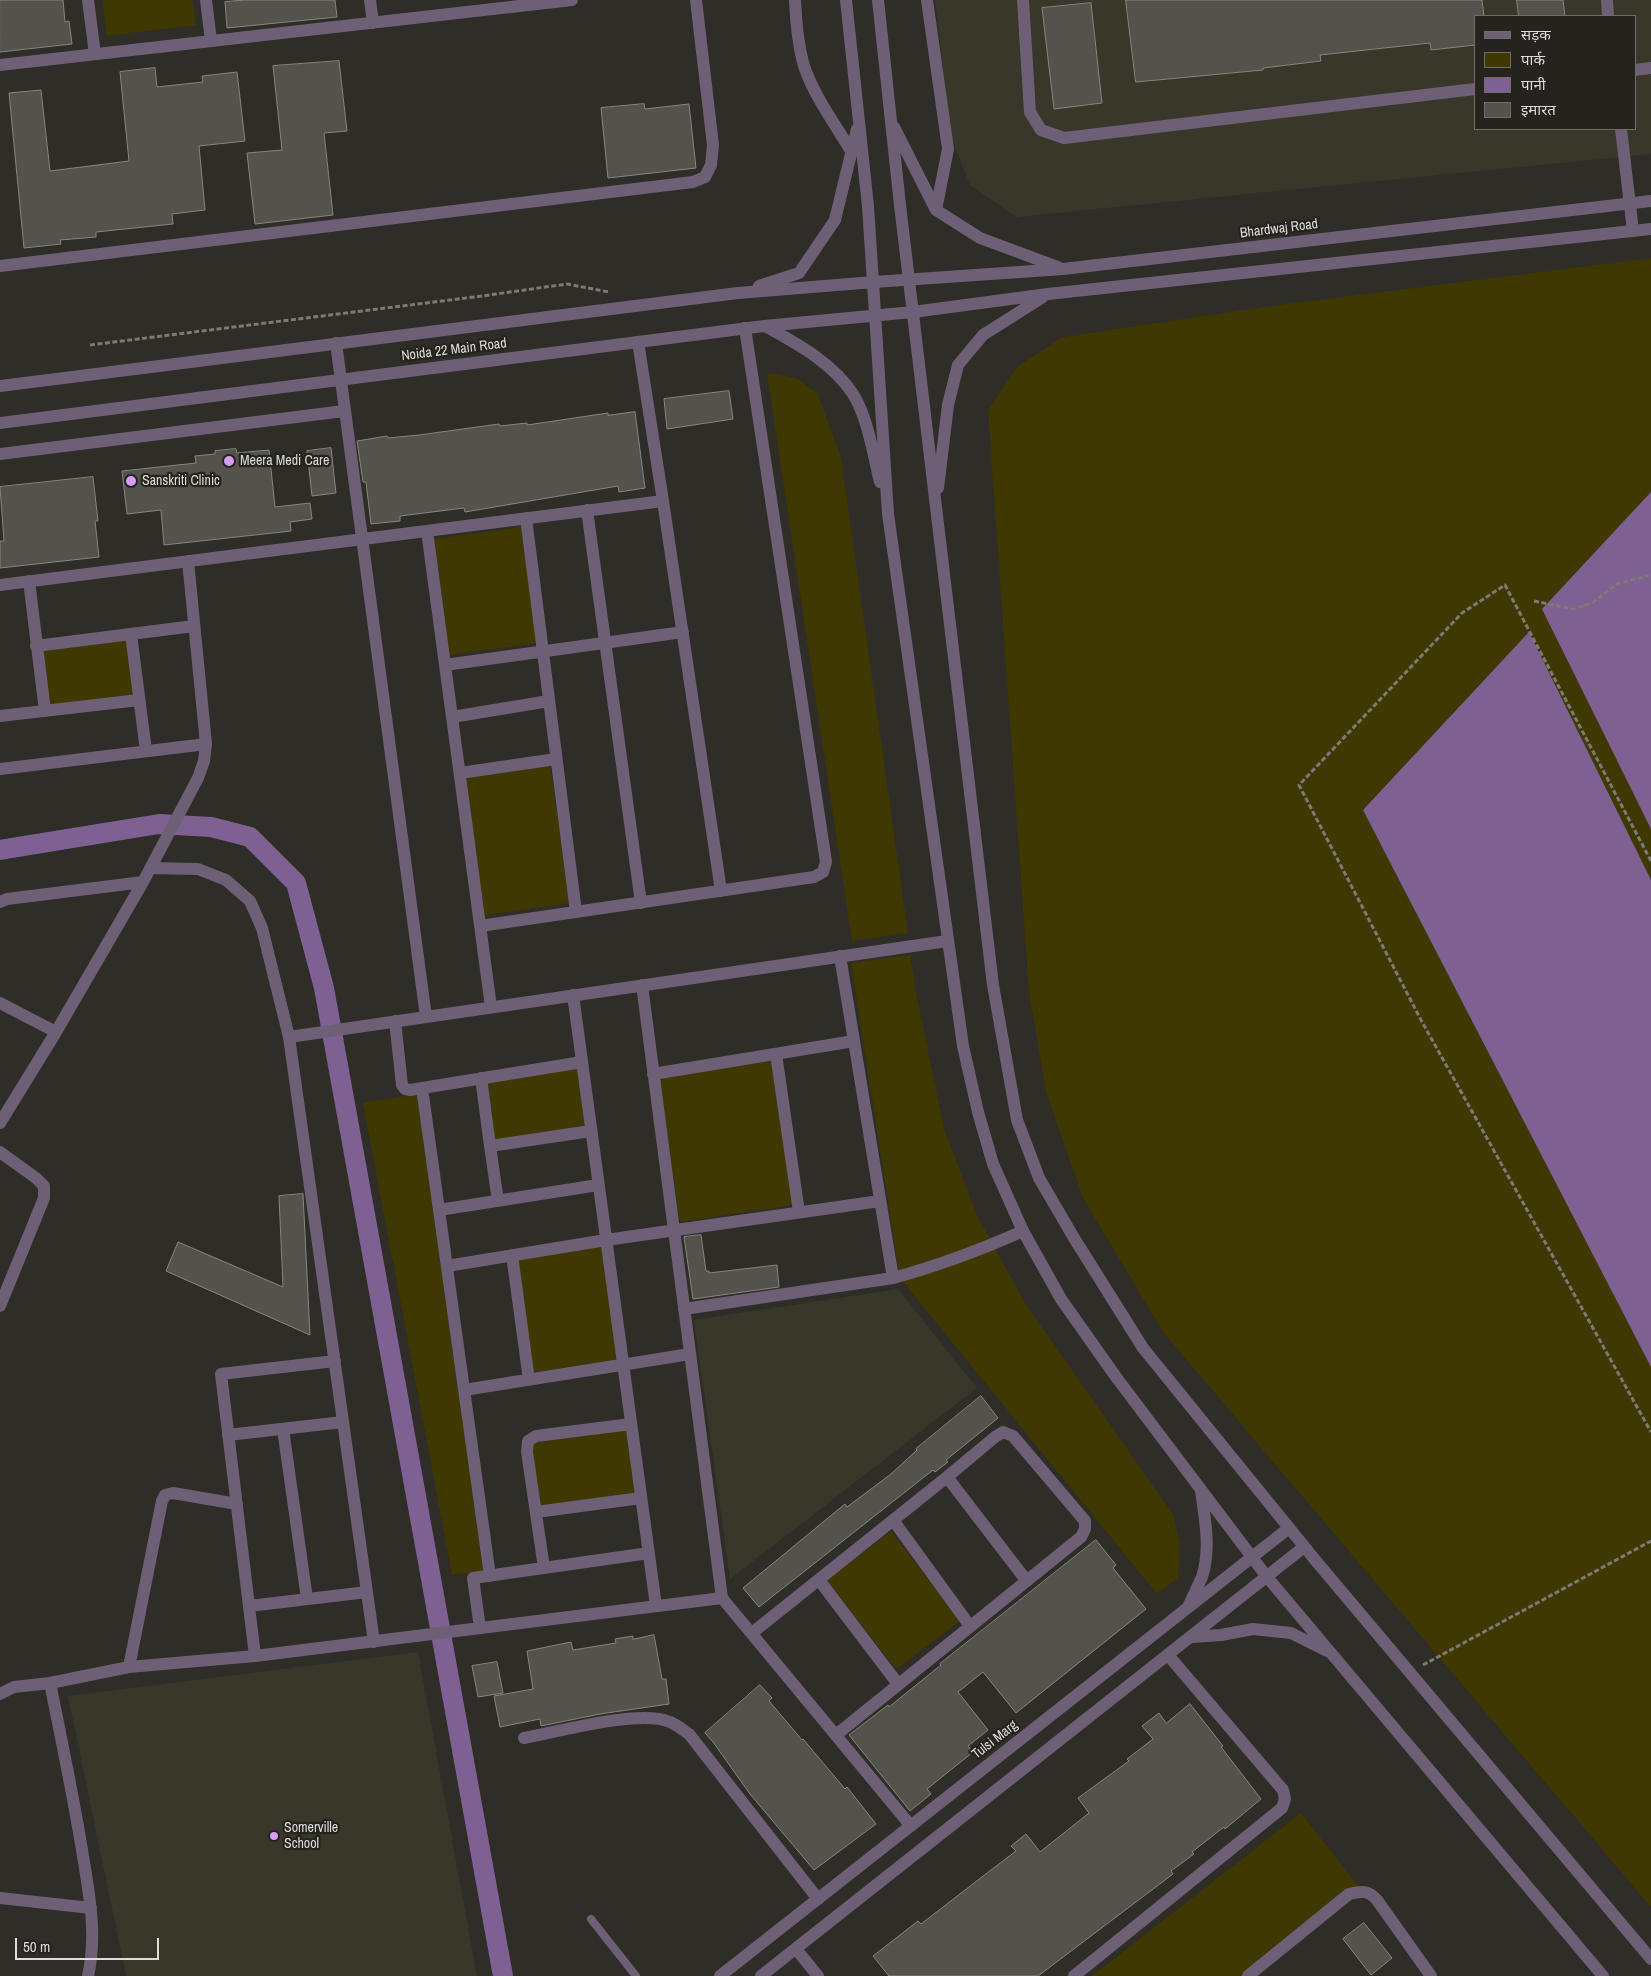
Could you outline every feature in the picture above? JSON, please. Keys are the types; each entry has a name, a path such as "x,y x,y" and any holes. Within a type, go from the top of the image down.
{"street":[{"path":"88,0 95,54"},
{"path":"206,0 211,41"},
{"path":"370,0 373,23"},
{"path":"0,65 373,23 530,2 572,0"},
{"path":"0,266 693,182 705,177 712,164 713,146 696,0"},
{"path":"794,0 804,66 818,97 851,151"},
{"path":"846,0 874,282 888,514 963,1046 978,1112 993,1164 1023,1231 1060,1299 1116,1377 1267,1577 1603,1976"},
{"path":"878,0 936,510 993,985 1017,1120 1039,1178 1143,1348 1304,1547 1651,1959"},
{"path":"927,0 948,149 936,210"},
{"path":"1023,0 1030,112 1041,130 1064,138 1474,89"},
{"path":"1606,0 1608,15"},
{"path":"1636,70 1651,68"},
{"path":"738,293 799,273 835,220 859,120"},
{"path":"891,121 936,210 980,238 1062,269"},
{"path":"1621,130 1633,231"},
{"name":"Bhardwaj Road","path":"910,280 1062,269 1651,201"},
{"path":"913,312 1048,294 1651,229"},
{"name":"Noida 22 Main Road","path":"0,386 664,304 738,293 910,280"},
{"path":"936,510 948,405 958,365 983,335 1048,294"},
{"name":"Noida 22 Main Road","path":"0,422 745,328 913,312"},
{"path":"764,326 798,345 829,366 853,394 867,426 888,514"},
{"path":"480,926 814,877 823,872 826,862 745,328"},
{"path":"638,342 721,891"},
{"path":"336,343 426,1017"},
{"path":"0,454 344,411"},
{"path":"0,585 663,501"},
{"path":"588,510 640,903"},
{"path":"526,518 576,912"},
{"path":"427,531 491,1007"},
{"path":"0,1123 144,882 198,778 204,761 206,744 188,561"},
{"path":"29,581 45,711"},
{"path":"36,646 194,626"},
{"path":"445,665 682,632"},
{"path":"130,634 146,751"},
{"path":"0,716 139,700"},
{"path":"452,717 549,701"},
{"path":"0,769 206,744"},
{"path":"460,773 556,759"},
{"path":"151,868 198,870 226,880 250,901 262,928 289,1037 374,1642"},
{"path":"0,902 7,899 144,882"},
{"path":"289,1037 947,941"},
{"path":"840,956 893,1278"},
{"path":"642,985 722,1598 911,1826"},
{"path":"573,995 656,1606"},
{"path":"0,1003 56,1032"},
{"path":"395,1021 402,1085 405,1089 410,1090 582,1062"},
{"path":"653,1074 854,1041"},
{"path":"776,1054 799,1212"},
{"path":"481,1078 498,1201"},
{"path":"422,1088 490,1576"},
{"path":"490,1146 591,1131"},
{"path":"0,1152 44,1186 44,1198 0,1306"},
{"path":"439,1210 598,1185"},
{"path":"447,1266 606,1240 880,1201"},
{"path":"684,1309 893,1278 936,1267 977,1252 1023,1231"},
{"path":"512,1255 529,1380"},
{"path":"464,1390 690,1354"},
{"path":"255,1656 221,1374 335,1361"},
{"path":"228,1435 343,1422"},
{"path":"544,1568 527,1452 528,1441 536,1436 631,1424"},
{"path":"283,1429 307,1599"},
{"path":"752,1633 948,1477 995,1437 1004,1432 1013,1436 1085,1521 1085,1529 1081,1537 836,1735"},
{"path":"948,1477 1026,1580"},
{"path":"1188,1608 1202,1576 1207,1554 1206,1528 1200,1488"},
{"path":"129,1667 162,1502 165,1495 174,1493 237,1504"},
{"path":"536,1512 641,1498"},
{"path":"893,1520 970,1626"},
{"name":"Tulsi Marg","path":"720,1976 1289,1528"},
{"path":"762,1976 1304,1547"},
{"path":"480,1628 473,1578 649,1553"},
{"path":"818,1580 898,1684"},
{"path":"249,1606 367,1592"},
{"path":"0,1694 14,1687 50,1683 129,1667 255,1656 722,1598"},
{"path":"1192,1637 1221,1635 1253,1629 1291,1633 1332,1654"},
{"path":"1074,1976 1282,1808 1283,1790 1168,1656"},
{"path":"50,1683 72,1789 91,1908 93,1936 88,1976"},
{"path":"524,1738 630,1718 652,1718 670,1722 689,1734 818,1899"},
{"path":"1248,1976 1349,1894 1361,1891 1370,1893 1378,1900 1431,1976"},
{"path":"0,1898 91,1908"},
{"path":"796,1949 818,1976"}],"lane":[{"path":"591,1919 636,1976"}],"path":[{"path":"90,345 567,284 616,294"},
{"path":"1534,601 1573,609 1592,603 1618,584 1651,574"},
{"path":"1651,861 1505,585 1462,613 1299,785 1421,1020 1651,1432"},
{"path":"1410,1672 1651,1540"}],"shaded area":[{"path":"935,0 1651,0 1651,154 1016,217 970,185 951,137"},
{"path":"898,1289 977,1388 730,1579 694,1320"},
{"name":"Somerville School","path":"418,1652 477,1976 126,1976 68,1696"}],"green space":[{"path":"102,0 192,0 196,25 107,36"},
{"path":"1651,258 1651,1907 1163,1332 1083,1198 1046,1092 1029,992 988,410 1018,366 1063,337 1271,306"},
{"path":"767,373 797,378 818,394 841,458 908,933 852,941"},
{"path":"521,527 537,643 450,655 434,539"},
{"path":"127,639 134,696 48,706 41,649"},
{"path":"550,765 570,903 485,915 465,777"},
{"path":"910,955 944,1129 977,1215 1025,1303 1174,1516 1180,1547 1178,1578 1157,1594 900,1278 851,963"},
{"path":"772,1061 793,1205 680,1222 659,1077"},
{"path":"579,1067 588,1128 493,1142 484,1081"},
{"path":"417,1094 483,1571 452,1575 363,1103"},
{"path":"602,1245 620,1362 533,1375 515,1258"},
{"path":"628,1429 637,1494 540,1508 531,1443"},
{"path":"891,1531 960,1621 896,1669 827,1580"},
{"path":"1301,1813 1359,1887 1245,1976 1092,1976"}],"water":[{"path":"1651,492 1651,829 1542,609"},
{"path":"1529,632 1651,880 1651,1367 1363,810"}],"building":[{"path":"0,0 63,0 65,22 69,21 72,44 0,52"},
{"path":"245,0 335,0 337,17 227,28 225,2"},
{"path":"1126,0 1482,0 1484,15 1474,15 1474,45 1431,50 1430,43 1320,55 1321,61 1263,68 1263,70 1136,82"},
{"path":"1517,0 1563,0 1565,15 1519,15"},
{"path":"1091,3 1102,103 1054,109 1042,8"},
{"path":"339,61 347,131 324,133 333,215 255,224 247,153 282,150 273,66"},
{"path":"155,68 157,87 203,82 202,76 237,72 245,141 199,146 205,210 172,214 173,224 96,232 96,237 60,240 61,244 24,248 9,93 41,90 50,171 129,161 120,72"},
{"path":"644,104 645,109 689,104 696,168 608,178 601,108"},
{"path":"729,391 733,419 667,429 664,399"},
{"path":"635,412 645,488 619,492 618,486 465,512 464,508 400,516 400,521 371,524 366,482 363,482 357,441 499,424 500,426 527,423 527,425 608,413 608,415"},
{"path":"331,448 336,493 312,496 307,451"},
{"path":"236,449 237,453 269,450 275,507 310,503 312,519 290,522 291,531 164,545 161,510 127,514 122,471 196,463 195,456 215,454 215,451"},
{"path":"93,477 98,521 95,521 99,557 0,568 0,541 4,541 0,487"},
{"path":"303,1194 310,1335 166,1271 178,1242 283,1287 279,1196"},
{"path":"701,1235 706,1271 709,1271 709,1273 777,1265 779,1287 693,1299 684,1237"},
{"path":"981,1396 998,1418 946,1460 948,1462 935,1472 933,1470 759,1607 743,1588 845,1504 847,1507 891,1474 916,1449"},
{"path":"1096,1540 1116,1565 1113,1568 1146,1609 1016,1713 983,1672 958,1692 988,1730 968,1746 973,1752 927,1789 931,1794 910,1811 849,1735 888,1705 889,1707"},
{"path":"654,1635 662,1679 666,1679 669,1704 600,1714 541,1726 540,1719 500,1727 494,1696 533,1689 527,1651 571,1642 573,1650 616,1643 615,1639 633,1636 633,1639"},
{"path":"497,1662 503,1693 478,1697 472,1666"},
{"path":"760,1685 772,1698 769,1701 845,1789 847,1787 876,1824 814,1870 750,1794 705,1733"},
{"path":"1190,1704 1261,1799 1225,1829 1224,1827 1192,1852 1194,1854 1171,1871 1173,1874 1038,1976 889,1976 873,1956 918,1921 921,1924 1016,1851 1011,1846 1026,1834 1040,1852 1089,1813 1078,1798 1129,1761 1127,1759 1153,1739 1142,1726 1159,1713 1166,1723"},
{"path":"1364,1923 1392,1958 1371,1975 1343,1939"}],"waterway":[{"path":"0,850 159,824 211,827 250,837 296,883 324,988 503,1976"}],"place":[{"name":"Meera Medi Care","path":"229,461"},
{"name":"Sanskriti Clinic","path":"131,481"},
{"name":"Somerville School","path":"274,1836"}]}
